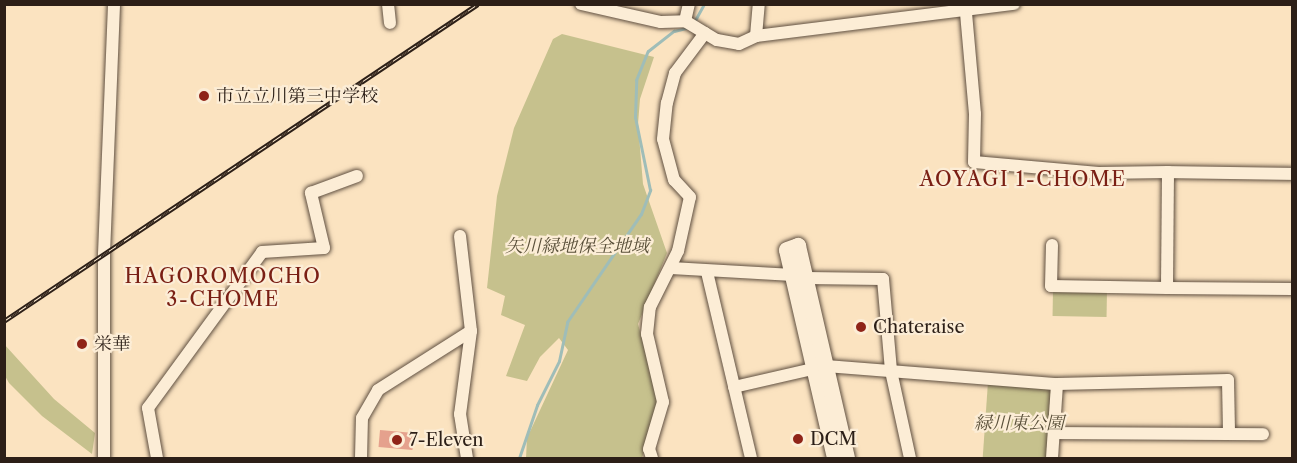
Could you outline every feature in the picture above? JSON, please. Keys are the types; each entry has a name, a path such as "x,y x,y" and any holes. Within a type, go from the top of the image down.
{"street":[{"path":"104,459 104,254 114,4"},
{"path":"388,4 390,23"},
{"path":"581,4 646,20 685,21 701,31 739,44 756,36 966,13 1014,4"},
{"path":"685,21 689,4"},
{"path":"756,36 759,4"},
{"path":"966,13 975,114 974,162 1099,172 1293,174"},
{"path":"652,459 649,449 663,402 647,334 650,307 671,268 690,197 674,180 663,139 667,103 675,73 701,31"},
{"path":"1167,288 1168,172"},
{"path":"157,459 148,408 262,252 324,248 311,193 357,176"},
{"path":"460,236 471,332 460,414 467,459"},
{"path":"1052,245 1051,286 1293,289"},
{"path":"671,268 800,277 883,279 891,371 910,459"},
{"path":"706,272 751,459"},
{"path":"800,277 820,366 835,459"},
{"path":"361,459 362,418 378,390 471,332"},
{"path":"734,387 820,366 1057,384 1228,380 1228,434"},
{"path":"820,366 847,459"},
{"path":"1052,459 1057,384"},
{"path":"1054,433 1263,434"}],"green space":[{"name":"矢川緑地保全地域","path":"562,34 654,57 640,99 638,124 643,184 667,253 638,324 659,401 642,458 526,458 527,438 568,350 559,338 540,357 527,381 506,376 525,325 501,315 505,296 487,288 497,196 514,128 553,39"},
{"path":"1053,290 1107,291 1107,317 1053,316"},
{"path":"4,344 54,399 95,433 92,454 42,416 9,383 5,376"},
{"name":"緑川東公園","path":"988,382 1055,387 1050,458 983,458"}],"building":[{"name":"7-Eleven","path":"380,430 414,433 412,450 379,447"}],"waterway":[{"path":"694,22 704,4"},
{"path":"519,458 537,405 559,361 567,322 641,214 650,190 635,117 636,80 648,51 674,31 690,27"}],"railway":[{"path":"4,321 478,4"}],"place":[{"name":"市立立川第三中学校","path":"204,96"},
{"name":"Chateraise","path":"861,327"},
{"name":"栄華","path":"82,344"},
{"name":"DCM","path":"798,439"},
{"name":"7-Eleven","path":"397,440"}],"district":[{"name":"AOYAGI 1-CHOME","path":"1023,179"},
{"name":"HAGOROMOCHO 3-CHOME","path":"223,288"}]}
